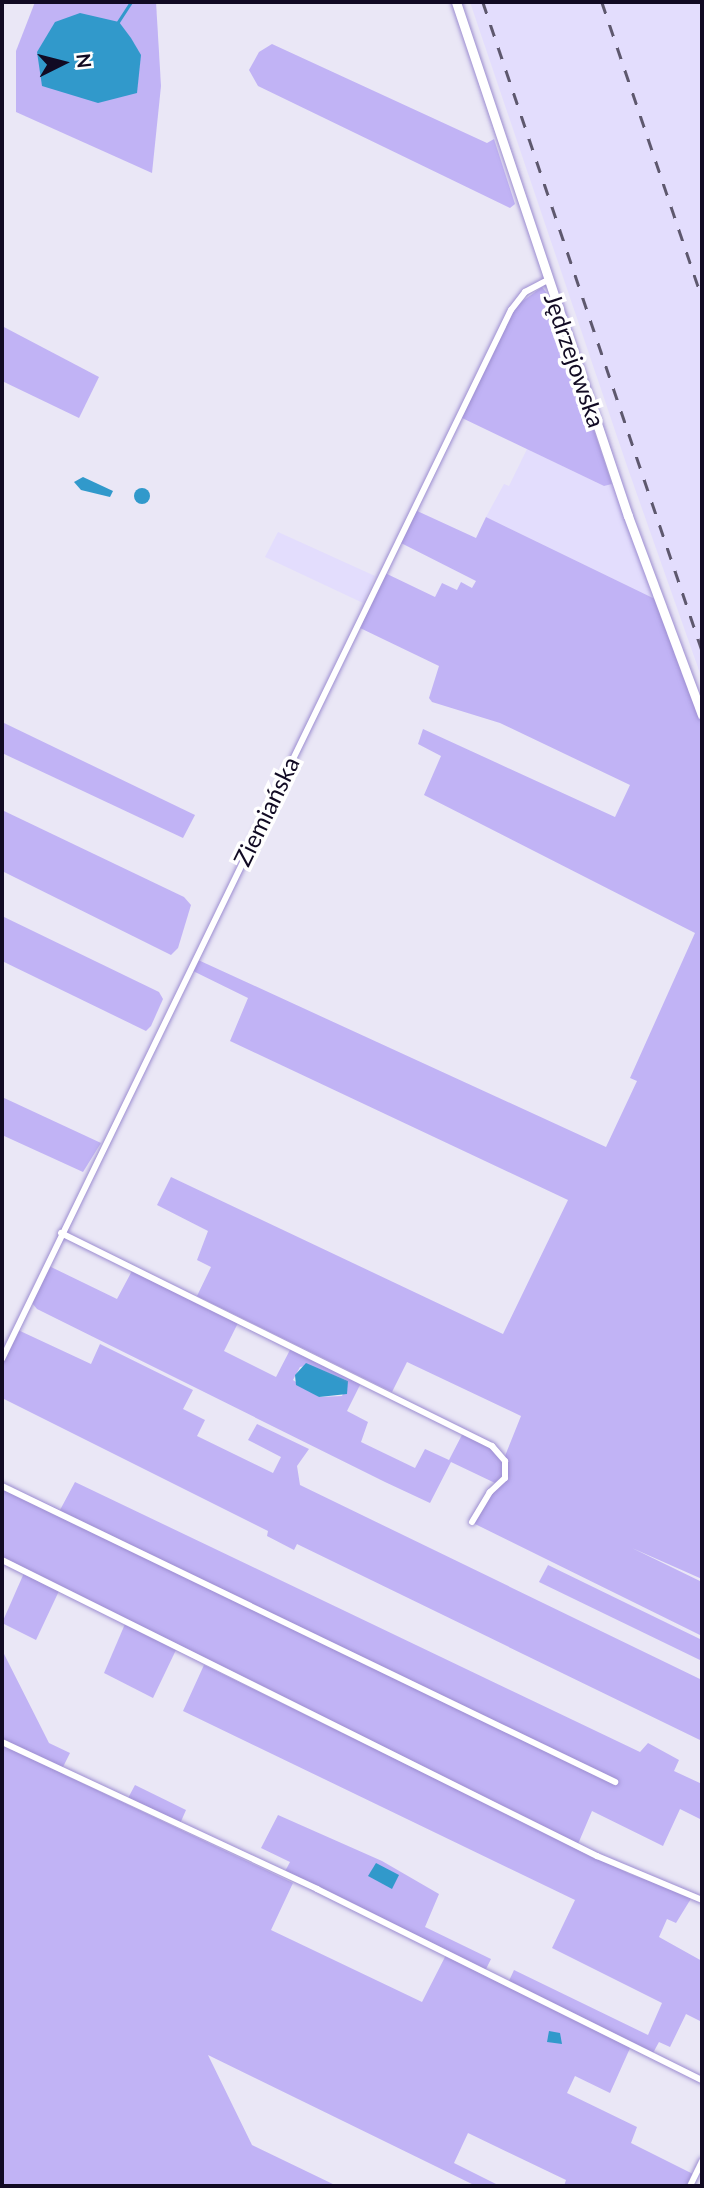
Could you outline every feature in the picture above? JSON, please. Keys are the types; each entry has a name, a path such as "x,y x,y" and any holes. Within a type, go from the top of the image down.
{"street":[{"name":"Jędrzejowska","path":"456,2 628,516 702,715"},
{"name":"Ziemiańska","path":"2,1359 513,306 526,292 548,280"},
{"path":"61,1233 492,1446 505,1461 505,1478 490,1492 472,1522"},
{"path":"2,1486 615,1782"},
{"path":"2,1560 616,1865 702,1900"},
{"path":"2,1742 317,1889 702,2080"},
{"path":"690,2186 702,2161"}],"shaded area":[{"path":"35,2 156,2 161,86 152,173 16,112 16,51"},
{"path":"470,2 702,2 702,679 627,466"},
{"path":"272,44 487,143 494,139 515,204 510,208 258,86 249,70 259,52"},
{"path":"542,287 549,296 612,484 604,486 460,417 516,306"},
{"path":"2,326 99,377 79,418 2,381"},
{"path":"527,449 604,486 612,484 655,599 486,517 504,484 509,486"},
{"path":"415,510 476,538 486,517 655,599 702,724 702,1579 632,1548 702,1582 702,1636 473,1523 495,1489 507,1480 505,1456 521,1416 407,1362 392,1392 197,1296 211,1267 197,1260 208,1231 157,1205 171,1177 503,1334 568,1200 230,1041 248,998 191,970 196,959 606,1147 637,1081 630,1078 695,933 424,795 441,756 418,744 423,729 615,817 630,785 500,723 432,702 429,698 439,666 358,627 385,573 435,597 442,583 457,590 461,582 472,588 476,581 399,542"},
{"path":"278,532 375,576 363,603 265,557"},
{"path":"2,722 195,815 183,838 2,753"},
{"path":"2,810 184,897 191,905 178,948 171,955 2,871"},
{"path":"2,916 159,992 163,999 151,1026 146,1031 2,961"},
{"path":"2,1097 101,1143 83,1172 2,1135"},
{"path":"49,1266 117,1299 133,1269 239,1321 224,1351 276,1377 292,1346 362,1381 347,1411 368,1422 361,1442 415,1468 425,1449 449,1460 464,1431 498,1454 505,1466 501,1479 495,1483 451,1462 430,1503 37,1309 32,1303","holes":["309,1365 348,1381 342,1396 319,1397 293,1380 300,1367"]},
{"path":"18,1330 91,1364 100,1344 193,1390 183,1409 205,1420 197,1436 273,1473 281,1457 248,1440 257,1424 309,1449 297,1466 300,1485 702,1680 702,1741 297,1544 294,1550 267,1536 268,1531 2,1398 2,1362"},
{"path":"75,1482 640,1752 648,1743 679,1760 674,1771 702,1784 702,1820 680,1809 663,1846 592,1811 578,1844 2,1557 2,1483 60,1510"},
{"path":"548,1565 702,1640 702,1661 539,1582"},
{"path":"24,1573 59,1591 36,1640 2,1623"},
{"path":"125,1624 176,1650 153,1698 104,1673"},
{"path":"2,1650 49,1743 70,1753 62,1769 65,1775 293,1883 271,1930 422,2002 446,1955 631,2046 610,2093 575,2076 567,2093 637,2127 631,2143 693,2174 687,2186 564,2186 566,2180 468,2133 454,2163 500,2186 476,2186 208,2055 252,2145 337,2186 2,2186"},
{"path":"204,1665 630,1874 692,1897 676,1923 667,1919 659,1937 702,1961 702,2022 686,2014 670,2047 659,2042 653,2053 508,1983 514,1970 648,2035 662,2003 552,1948 575,1900 183,1711"},
{"path":"135,1785 186,1810 179,1826 127,1800"},
{"path":"278,1815 382,1861 439,1894 425,1927 491,1959 485,1971 283,1875 290,1862 261,1848"}],"water":[{"path":"80,13 119,22 131,38 141,55 137,93 98,103 42,86 37,52 55,22"},
{"path":"83,477 113,491 110,497 81,490 74,482"},
{"path":"139,488 145,488 150,496 148,502 139,504 134,499 134,493"},
{"path":"306,1363 348,1381 347,1394 319,1397 296,1385 295,1375"},
{"path":"376,1863 399,1875 392,1889 368,1876"},
{"path":"549,2031 560,2033 562,2044 547,2042"}],"waterway":[{"path":"118,22 131,2"}],"railway":[{"path":"483,2 702,650"},
{"path":"602,2 702,298"}]}
